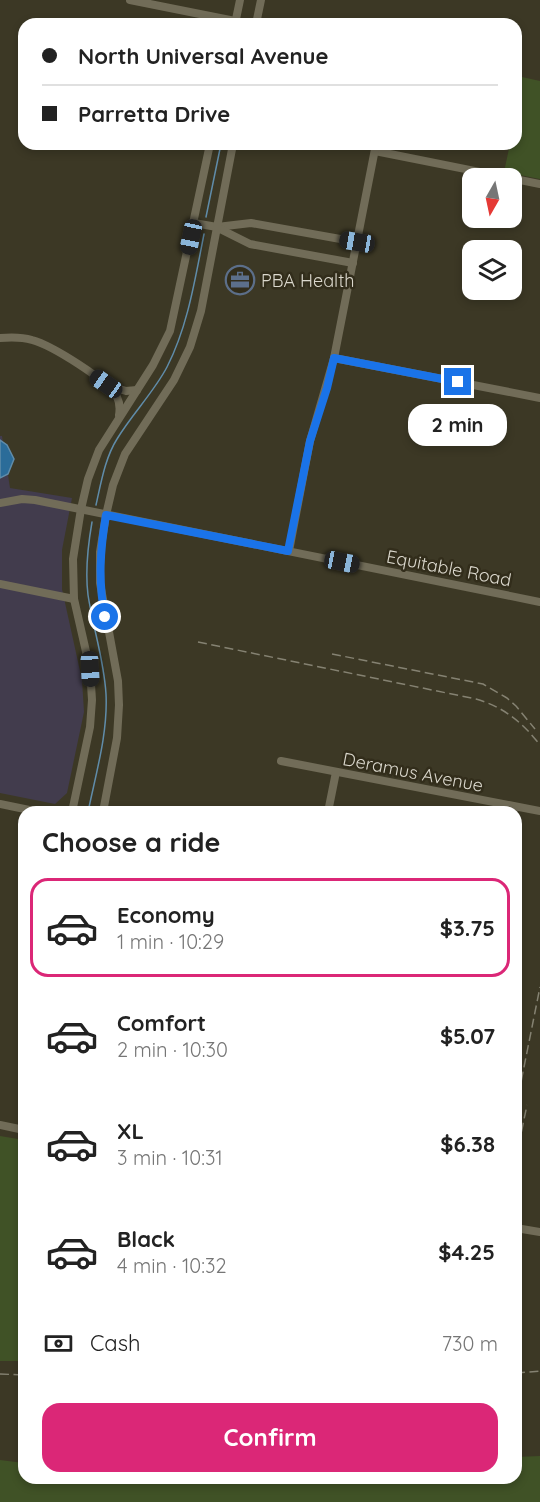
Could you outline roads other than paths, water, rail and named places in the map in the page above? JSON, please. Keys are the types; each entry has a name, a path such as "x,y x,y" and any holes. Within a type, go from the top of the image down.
{"street":[{"path":"130,0 212,18"},
{"path":"236,18 240,0"},
{"path":"257,18 261,0"},
{"path":"73,806 90,727 92,699 89,661 74,599 73,558 81,509 93,462 105,438 160,353 170,331 209,150"},
{"path":"104,806 117,738 119,705 118,681 100,583 100,552 106,515 113,484 125,454 174,380 190,347 201,311 232,150"},
{"path":"288,551 310,441 334,358 375,150"},
{"path":"389,150 540,184"},
{"path":"194,223 217,227 251,223 357,242"},
{"path":"217,227 250,244 352,263"},
{"path":"0,338 38,342 65,356 106,384 121,390 137,390"},
{"path":"334,358 540,398"},
{"path":"106,384 119,400 119,417"},
{"name":"Equitable Road","path":"0,503 35,500 540,602"},
{"path":"0,584 74,599"},
{"name":"Deramus Avenue","path":"281,761 509,806"},
{"path":"329,806 336,772"},
{"path":"0,804 18,808"},
{"name":"Deramus Avenue","path":"522,808 540,812"},
{"path":"0,1125 18,1129"},
{"path":"522,1229 540,1232"}],"water":[{"path":"0,440 7,445 14,459 8,474 0,478"}],"waterway":[{"path":"206,217 220,150"},
{"path":"96,505 113,446 162,376 174,351 190,302 204,234"},
{"path":"89,806 101,753 106,709 103,669 87,586 87,558 92,522"}],"railway":[{"path":"198,642 486,702 512,717 540,745"},
{"path":"332,654 483,684 507,698 535,729"},
{"path":"522,1077 540,987"},
{"path":"522,1129 527,1105"},
{"path":"522,1372 540,1371"},
{"path":"0,1374 18,1375"}],"place":[{"name":"PBA Health","path":"240,280"}]}
